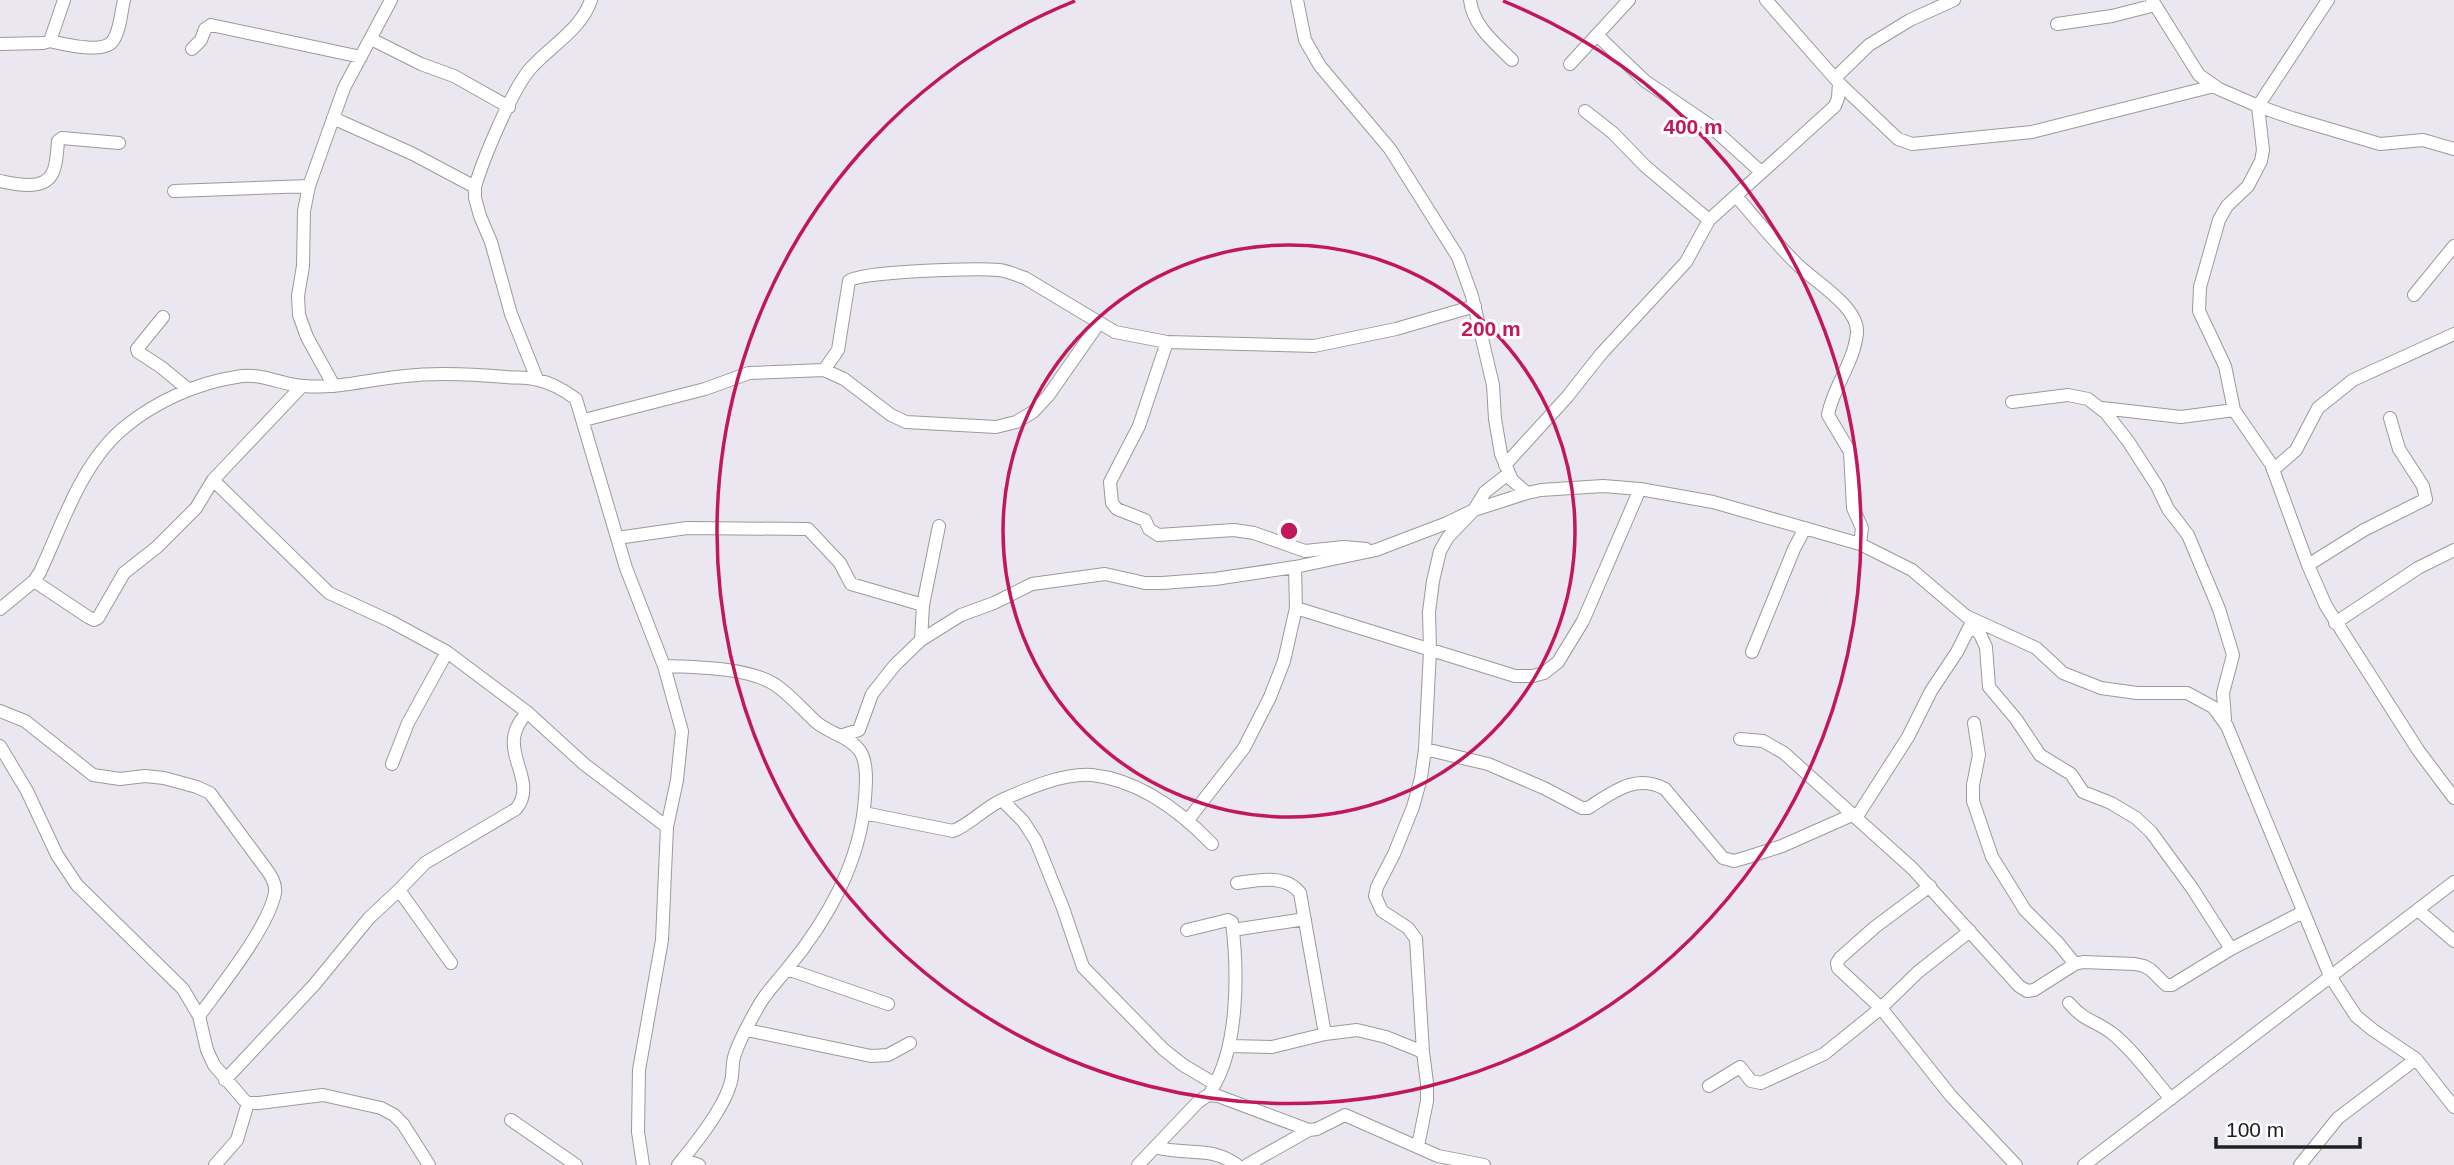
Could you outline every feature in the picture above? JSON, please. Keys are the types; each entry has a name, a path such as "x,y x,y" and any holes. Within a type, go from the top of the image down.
{"street":[{"path":"50,41 64,0"},
{"path":"0,44 50,41 77,47 103,47 116,35 124,0"},
{"path":"334,386 307,337 299,315 304,211 309,186 344,88 391,0"},
{"path":"537,379 511,314 491,242 480,216 475,187 509,107 528,72 578,23 591,0"},
{"path":"1297,0 1305,40 1320,66 1390,149 1458,257 1475,306 1493,385 1495,419 1507,470 1527,493"},
{"path":"1470,0 1481,29 1511,60"},
{"path":"1570,64 1629,0"},
{"path":"1766,0 1837,80 1898,139 1912,144 2032,132 2214,86"},
{"path":"1418,1146 1427,1101 1427,1083 1416,939 1408,928 1382,911 1375,896 1413,807 1425,749 1430,652 1429,612 1440,551 1448,537 1474,510 1485,492 1507,470 1601,354 1686,262 1709,220 1808,128 1830,112 1838,98 1837,80 1869,45 1910,20 1954,0"},
{"path":"2328,0 2258,106 2263,150 2261,161 2248,186 2227,206 2219,220 2198,301 2203,323 2225,366 2234,410 2273,470 2308,565 2336,623 2357,651 2418,750 2454,798"},
{"path":"2057,24 2100,18 2153,2 2197,72 2214,86 2258,106 2380,144 2423,140 2454,149"},
{"path":"192,49 201,40 205,29 211,25 361,57"},
{"path":"1597,35 1646,81 1708,124 1762,172"},
{"path":"371,39 421,64 454,76 509,107"},
{"path":"1585,111 1613,132 1645,166 1709,220"},
{"path":"333,118 413,154 475,187"},
{"path":"0,181 19,185 42,184 52,174 58,141 62,138 119,143"},
{"path":"174,191 309,186"},
{"path":"1736,196 1800,267 1820,281 1840,302 1856,326 1857,333 1849,360 1830,403 1828,415 1850,452 1853,508 1862,528 1860,544"},
{"path":"2414,295 2454,246"},
{"path":"824,370 838,350 847,286 856,276 968,270 1010,272 1025,278 1115,332 1167,342 1314,346 1396,329 1475,306"},
{"path":"163,317 137,349 138,352 161,366 189,390"},
{"path":"584,420 705,389 749,373 824,370 844,379 891,415 905,422 996,427 1016,422 1033,412 1048,396 1099,323"},
{"path":"2273,470 2296,450 2316,409 2353,380 2454,334"},
{"path":"1167,342 1139,426 1110,482 1112,503 1117,509 1145,520 1149,530 1158,535 1234,530 1254,533 1305,551 1344,547 1376,550"},
{"path":"0,609 34,581 78,491 100,453 124,427 158,405 189,390 219,380 260,374 302,386 334,386 430,374 480,374 537,379 563,389 576,399 617,538 664,666 682,731 677,780 667,827 662,940 639,1070 638,1132 643,1165"},
{"path":"34,581 88,617 94,620 99,618 124,573 157,547 196,508 213,480 302,386"},
{"path":"2012,402 2068,395 2088,399 2102,408 2128,441 2157,486 2168,509 2188,535 2219,609 2233,655 2223,693 2227,726"},
{"path":"2102,408 2181,417 2234,410"},
{"path":"2308,565 2364,530 2426,499 2423,486 2399,449 2390,418"},
{"path":"213,480 329,593 390,621 447,652 527,712 584,764 667,827"},
{"path":"840,736 859,730 872,694 920,640 961,615 994,603 1032,584 1105,574 1145,583 1163,583 1215,579 1295,567 1376,550 1474,510 1527,493 1603,486 1640,489 1713,502 1860,544 1912,570 1972,623 1980,634 1986,647 1991,690 2016,719 2040,755 2071,774 2083,792 2111,803 2142,823 2183,876 2231,949"},
{"path":"1296,608 1430,652 1514,676 1544,673 1559,662 1583,621 1640,489"},
{"path":"920,640 923,605 939,526"},
{"path":"617,538 687,528 808,529 820,545 840,563 851,584 923,605"},
{"path":"1752,652 1805,528"},
{"path":"2336,623 2418,568 2454,550"},
{"path":"1188,820 1244,748 1284,661 1296,608 1295,567"},
{"path":"1972,623 2036,648 2063,673 2101,688 2137,693 2192,694 2213,707 2227,726 2330,976 2356,1016 2416,1059 2454,1107"},
{"path":"1425,749 1488,764 1582,808 1588,808 1622,787 1640,781 1654,782 1665,789 1693,824 1728,860 1734,861 1782,846 1854,816 1908,737 1931,691 1949,666 1972,623"},
{"path":"392,764 422,694 447,652"},
{"path":"664,666 693,667 761,678 777,686 819,725 840,736 860,752 866,788 864,813 851,863 834,898 787,969 766,994 734,1055 733,1076 726,1096 681,1162 699,1165"},
{"path":"0,710 25,722 93,775 120,779 145,776 164,778 209,793 269,873 275,891 265,917 200,1016"},
{"path":"225,1080 314,985 369,918 425,863 516,809 523,801 524,788 515,757 514,737 519,722 527,712"},
{"path":"1974,723 1979,755 1973,801 1992,857 2025,910 2075,964"},
{"path":"1740,739 1763,741 1777,748 1930,886 2019,986 2027,991 2034,990 2075,964 2084,962 2135,964 2148,968 2169,986 2231,949 2303,912"},
{"path":"0,746 27,791 57,855 77,885 183,989 200,1016 207,1050 214,1065 248,1103"},
{"path":"864,813 953,831 1002,800 1064,777 1092,775 1125,784 1158,799 1188,820 1212,845"},
{"path":"1002,800 1023,821 1036,841 1083,967 1163,1049 1218,1096 1309,1130"},
{"path":"1237,883 1284,880 1300,893 1325,1034"},
{"path":"2084,1165 2454,882"},
{"path":"1930,886 1875,927 1837,963 1838,968 1881,1008 1951,1096 2016,1165"},
{"path":"399,890 451,963"},
{"path":"2418,910 2454,941"},
{"path":"1233,930 1305,919"},
{"path":"1138,1165 1212,1090 1224,1067 1230,1046 1234,1009 1231,922 1228,920 1187,930"},
{"path":"1709,1086 1736,1068 1743,1069 1755,1083 1805,1065 1824,1054 1881,1008 1918,972 1970,932"},
{"path":"787,969 888,1004"},
{"path":"2069,1003 2079,1015 2100,1025 2126,1045 2171,1099"},
{"path":"747,1030 871,1056 888,1055 910,1043"},
{"path":"1230,1046 1272,1047 1325,1034 1357,1030 1386,1037 1423,1052"},
{"path":"2300,1165 2338,1118 2416,1059"},
{"path":"248,1103 323,1095 381,1108 403,1124 429,1165"},
{"path":"215,1165 237,1140 248,1103"},
{"path":"1247,1165 1309,1130 1317,1129 1345,1115 1418,1146 1435,1160 1484,1165"},
{"path":"511,1120 576,1165"},
{"path":"1155,1147 1173,1152 1220,1154 1237,1165"}]}
